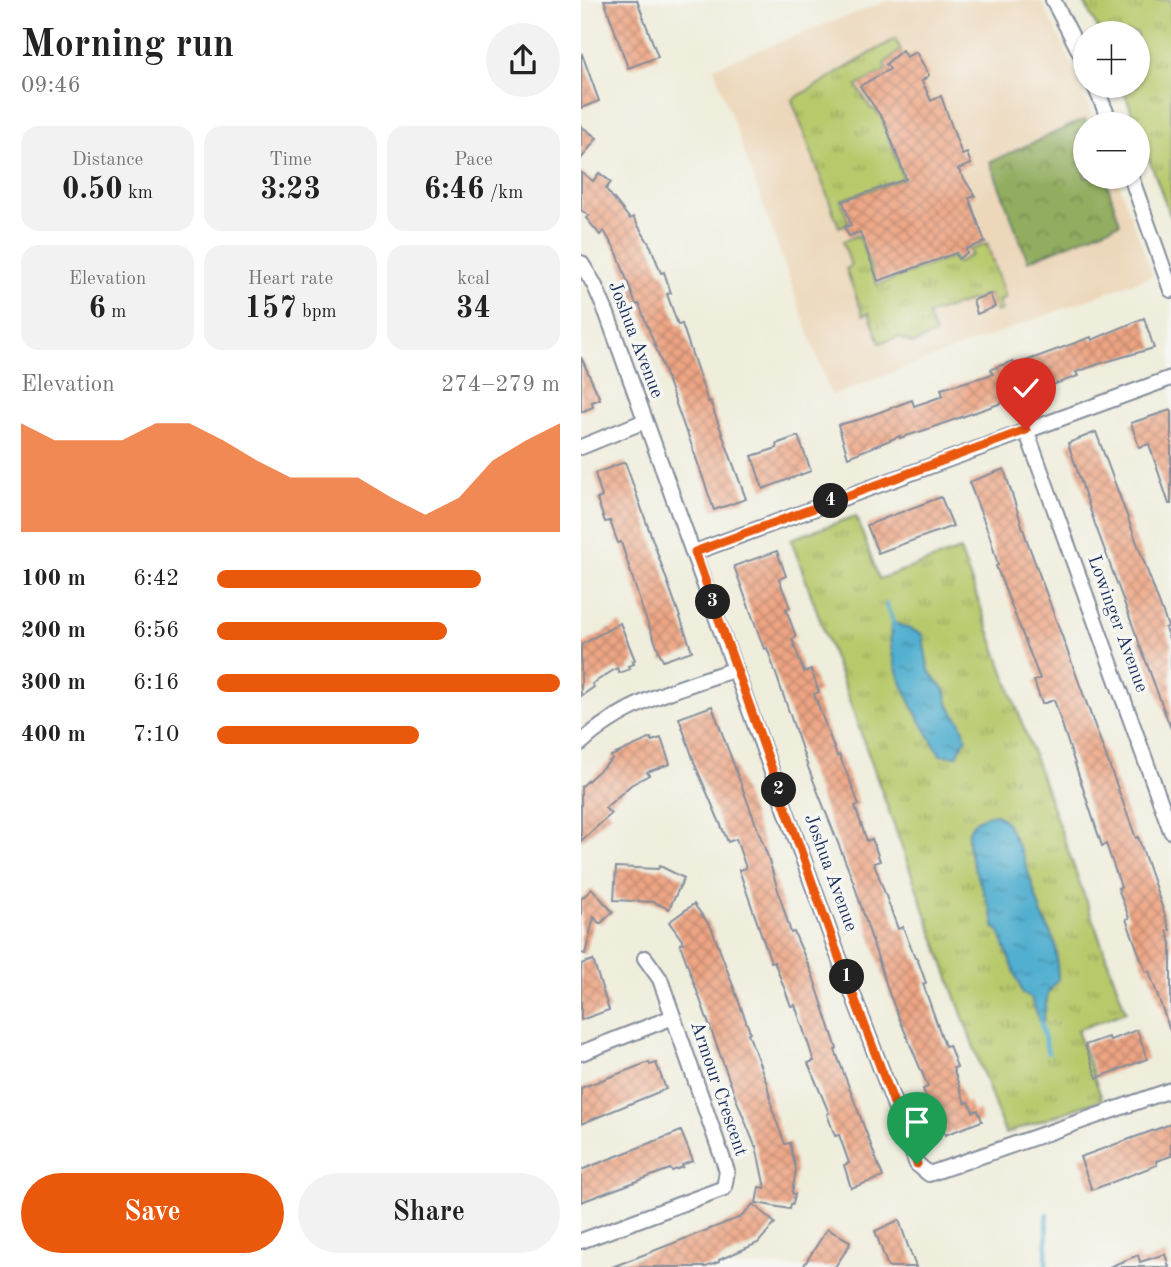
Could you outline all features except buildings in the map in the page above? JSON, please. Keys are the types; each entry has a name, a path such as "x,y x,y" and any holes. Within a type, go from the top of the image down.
{"street":[{"path":"1053,0 1073,39"},
{"path":"1135,189 1171,290"},
{"name":"Joshua Avenue","path":"581,263 600,296 695,552 835,947 917,1164 929,1174 1171,1090"},
{"path":"695,552 1171,378"},
{"path":"581,447 645,421"},
{"name":"Lowinger Avenue","path":"1026,430 1171,831"},
{"path":"581,743 608,721 645,701 736,668"},
{"name":"Armour Crescent","path":"581,1241 724,1188 727,1171 660,979 645,958"},
{"name":"Armour Crescent","path":"581,1053 673,1017"}],"shaded area":[{"path":"890,0 1040,0 1073,69 1073,98 1085,98 1091,112 1073,112 1073,189 1121,189 1153,275 831,396 714,67"}],"green space":[{"path":"1083,0 1171,0 1171,218 1150,161 1150,112 1132,112 1126,98 1150,98 1150,21 1094,21"},
{"path":"895,39 901,50 884,64 887,69 857,86 871,109 880,113 903,179 841,200 849,224 839,227 792,100"},
{"path":"1073,124 1073,189 1109,189 1120,223 1028,261 990,162"},
{"path":"859,235 877,285 954,256 957,263 971,255 969,250 987,244 1005,298 998,301 1002,310 996,312 990,294 928,315 935,334 913,344 899,337 880,343 869,313 863,315 846,269 851,266 843,241"},
{"path":"856,516 879,579 960,550 1126,1012 1077,1030 1102,1099 1005,1134 791,539"}],"water":[{"path":"892,622 922,634 929,671 945,690 949,706 961,723 966,737 957,756 940,755 913,708 892,655"},
{"path":"997,814 1007,823 1023,856 1042,915 1056,945 1058,979 1048,993 1042,1028 1031,998 1023,994 998,929 994,928 969,847 970,829 975,822"}],"waterway":[{"path":"886,605 895,627"},
{"path":"1041,1023 1048,1053"},
{"path":"1046,1267 1047,1214"}],"route":[{"path":"917,1164 835,947 695,552 1026,430"}]}
